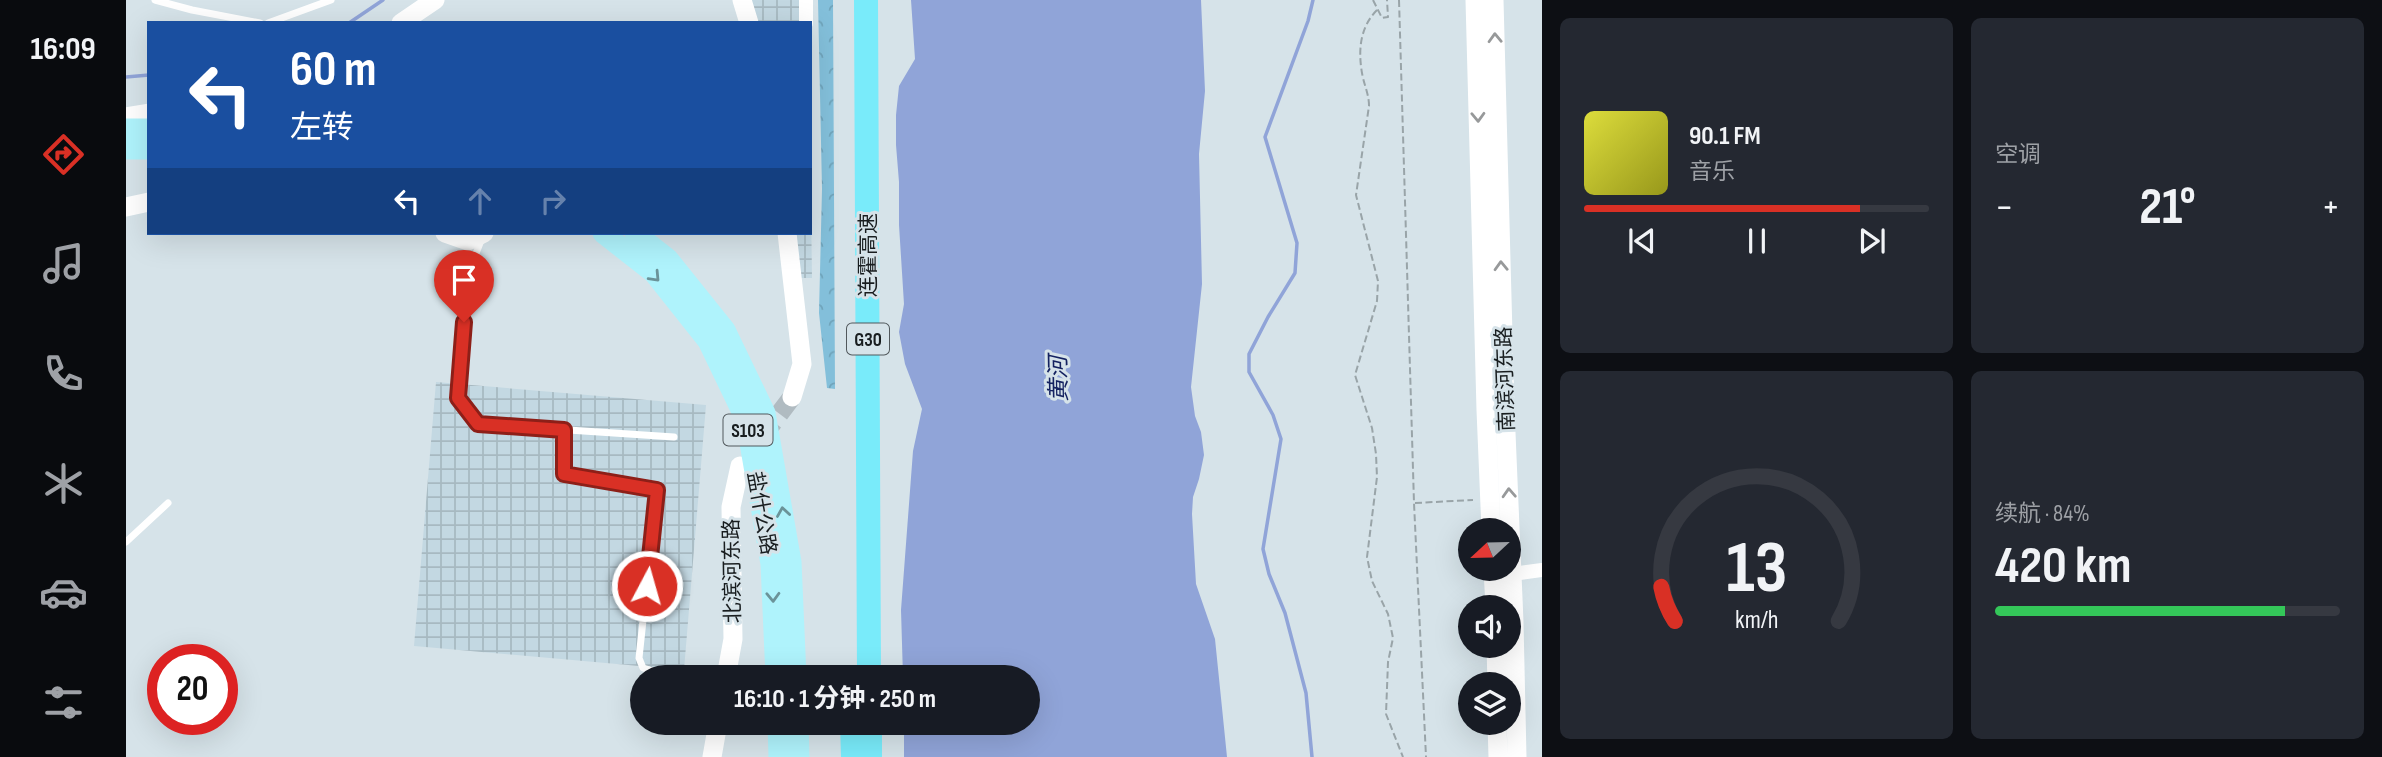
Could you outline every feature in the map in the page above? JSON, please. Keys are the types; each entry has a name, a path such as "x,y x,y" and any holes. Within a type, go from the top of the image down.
{"highway":[{"name":"连霍高速","path":"849,0 852,665"},
{"name":"连霍高速","path":"866,0 869,665"},
{"path":"852,735 853,757"},
{"path":"870,735 870,757"}],"main road":[{"path":"404,21 435,0"},
{"path":"742,0 748,21"},
{"name":"南滨河东路","path":"1475,0 1491,518"},
{"name":"南滨河东路","path":"1494,0 1510,518"},
{"path":"126,117 147,113"},
{"path":"126,129 147,129"},
{"path":"126,149 147,149"},
{"path":"126,207 147,202"},
{"path":"451,235 468,241 482,235"},
{"name":"盐什公路","path":"605,235 654,274 708,341 746,419 771,564 775,665"},
{"name":"盐什公路","path":"638,235 668,259 725,330 765,413 791,562 795,665"},
{"path":"787,235 802,364 792,397"},
{"name":"北滨河东路","path":"728,665 733,639 731,507 740,466"},
{"name":"南滨河东路","path":"1513,658 1517,757"},
{"path":"712,757 716,735"},
{"path":"778,735 779,757"},
{"path":"798,735 799,757"},
{"path":"1497,735 1498,757"}],"street":[{"path":"806,0 806,21"},
{"path":"1521,573 1542,570"}],"lane":[{"path":"155,0 250,21"},
{"path":"273,21 331,0"},
{"path":"484,235 469,271 458,398 478,424 674,437"},
{"path":"564,430 564,474 657,490 639,657 642,665"},
{"path":"126,542 168,503"}],"path":[{"path":"1373,0 1382,18 1388,18 1387,0"},
{"path":"1399,0 1414,503 1426,757"},
{"path":"1377,10 1368,19 1359,45 1362,75 1369,93 1370,106 1356,195 1378,281 1377,301 1355,375 1372,428 1376,454 1377,477 1367,557 1372,581 1388,614 1393,638 1388,662 1387,714 1403,757"},
{"path":"1414,503 1474,500"}],"shaded area":[{"path":"743,0 808,0 809,21 748,21"},
{"path":"782,235 811,235 812,278 787,278"},
{"path":"436,382 706,405 684,665 630,665 414,646"}],"green space":[{"path":"818,0 833,0 835,389 827,388 819,313 822,189"}],"water":[{"name":"黄河","path":"911,0 1201,0 1205,91 1199,154 1202,284 1191,387 1204,455 1193,497 1192,514 1196,584 1215,639 1227,757 904,757 904,735 1040,735 1040,665 903,665 901,610 913,451 922,409 905,364 899,332 904,304 896,115 899,86 915,59"}],"waterway":[{"path":"352,21 383,0"},
{"path":"1312,757 1306,693 1285,613 1269,574 1263,549 1281,439 1273,415 1249,372 1249,354 1295,273 1297,243 1265,137 1308,21 1313,0"},
{"path":"126,77 147,75"}],"tunnel":[{"path":"762,437 792,397"}],"route":[{"path":"464,322 458,398 478,424 564,430 564,474 657,490 647,586"}]}
